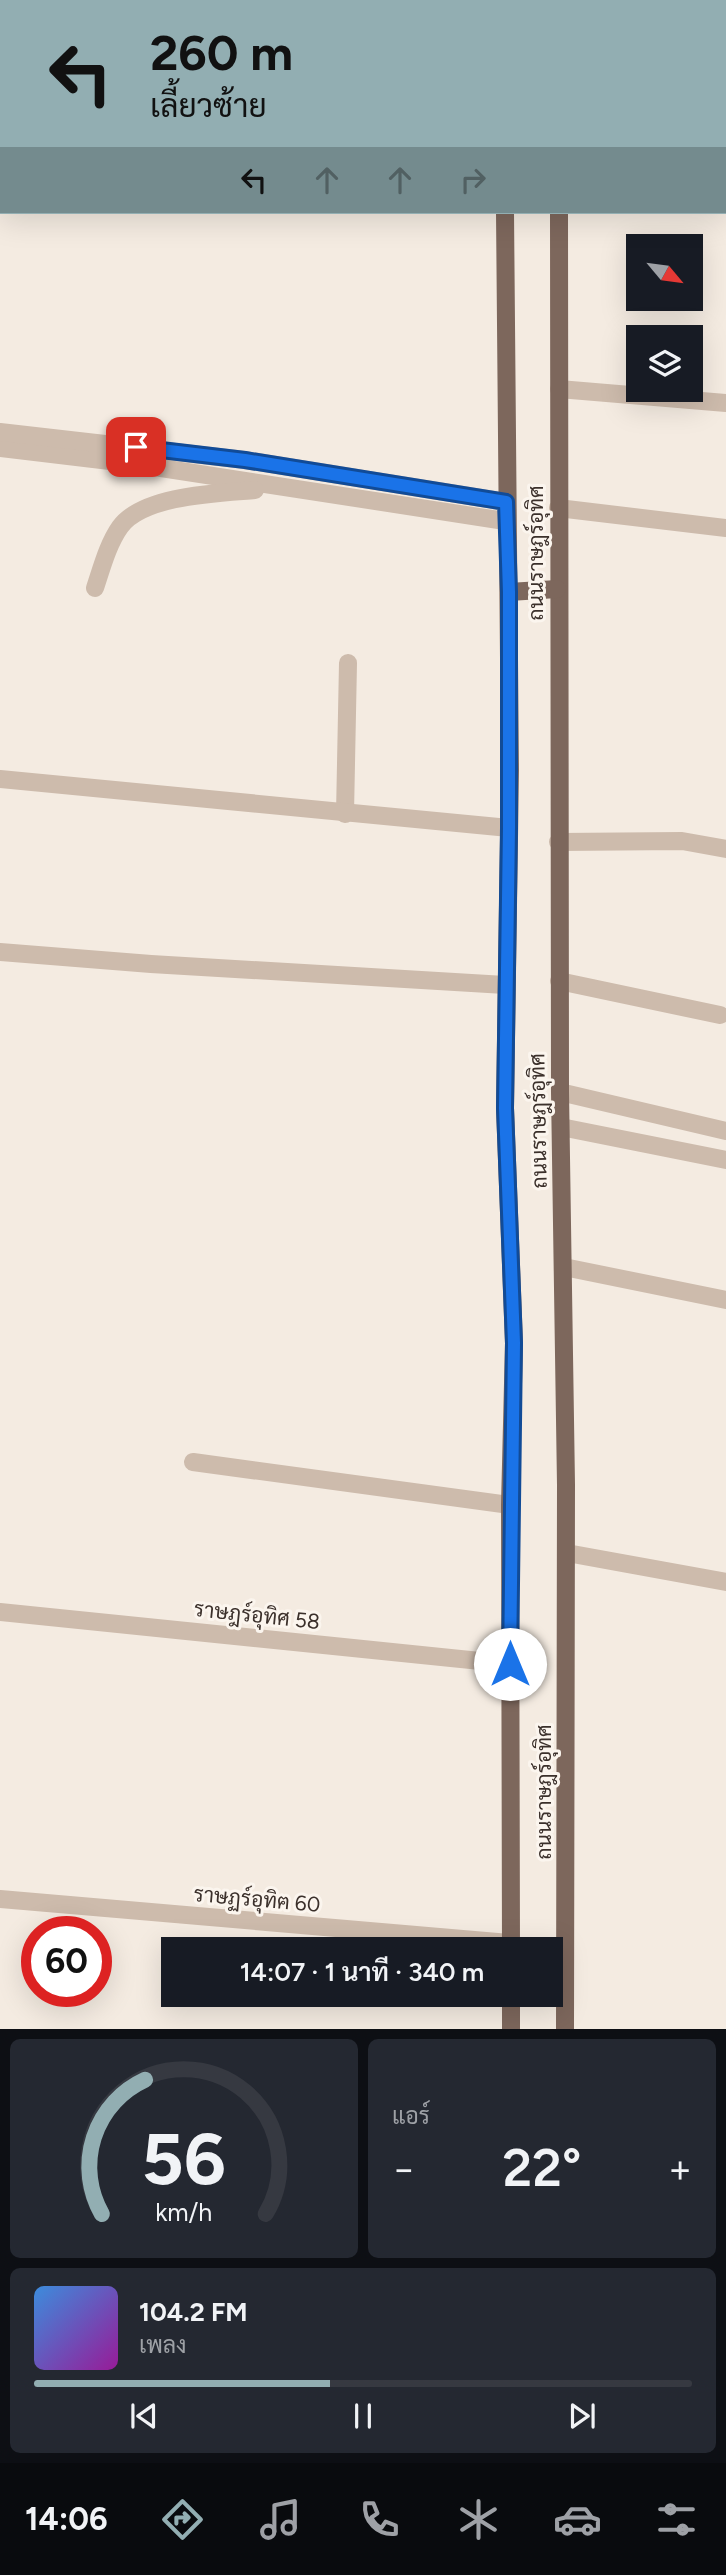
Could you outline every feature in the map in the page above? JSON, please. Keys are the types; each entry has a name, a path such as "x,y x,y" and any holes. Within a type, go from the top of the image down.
{"main road":[{"name":"ถนนราษฎร์อุทิศ","path":"505,214 509,828 505,1108 514,1343 510,1505 510,1937"},
{"name":"ถนนราษฎร์อุทิศ","path":"559,214 559,1092 567,1553 565,2029"},
{"path":"509,592 557,589"},
{"path":"511,2007 511,2029"}],"street":[{"path":"559,389 726,403"},
{"path":"0,432 245,460 506,502"},
{"path":"0,448 135,464 505,521"},
{"path":"95,587 112,541 122,524 139,511 167,501 204,495 287,488"},
{"path":"558,508 726,528"},
{"path":"345,814 348,663"},
{"path":"0,779 509,828"},
{"path":"558,842 682,841 726,849"},
{"path":"0,952 151,964 505,985"},
{"path":"559,981 720,1015"},
{"path":"559,1092 726,1131"},
{"path":"561,1127 726,1160"},
{"path":"564,1267 726,1300"},
{"path":"193,1462 510,1505"},
{"path":"567,1553 726,1582"},
{"name":"ราษฎร์อุทิศ 58","path":"0,1612 510,1664"},
{"name":"ราษฏร์อุทิฅ 60","path":"0,1899 412,1937"}],"route":[{"path":"136,447 245,460 506,502 509,592 509,828 505,1108 514,1343 510,1664"}]}
